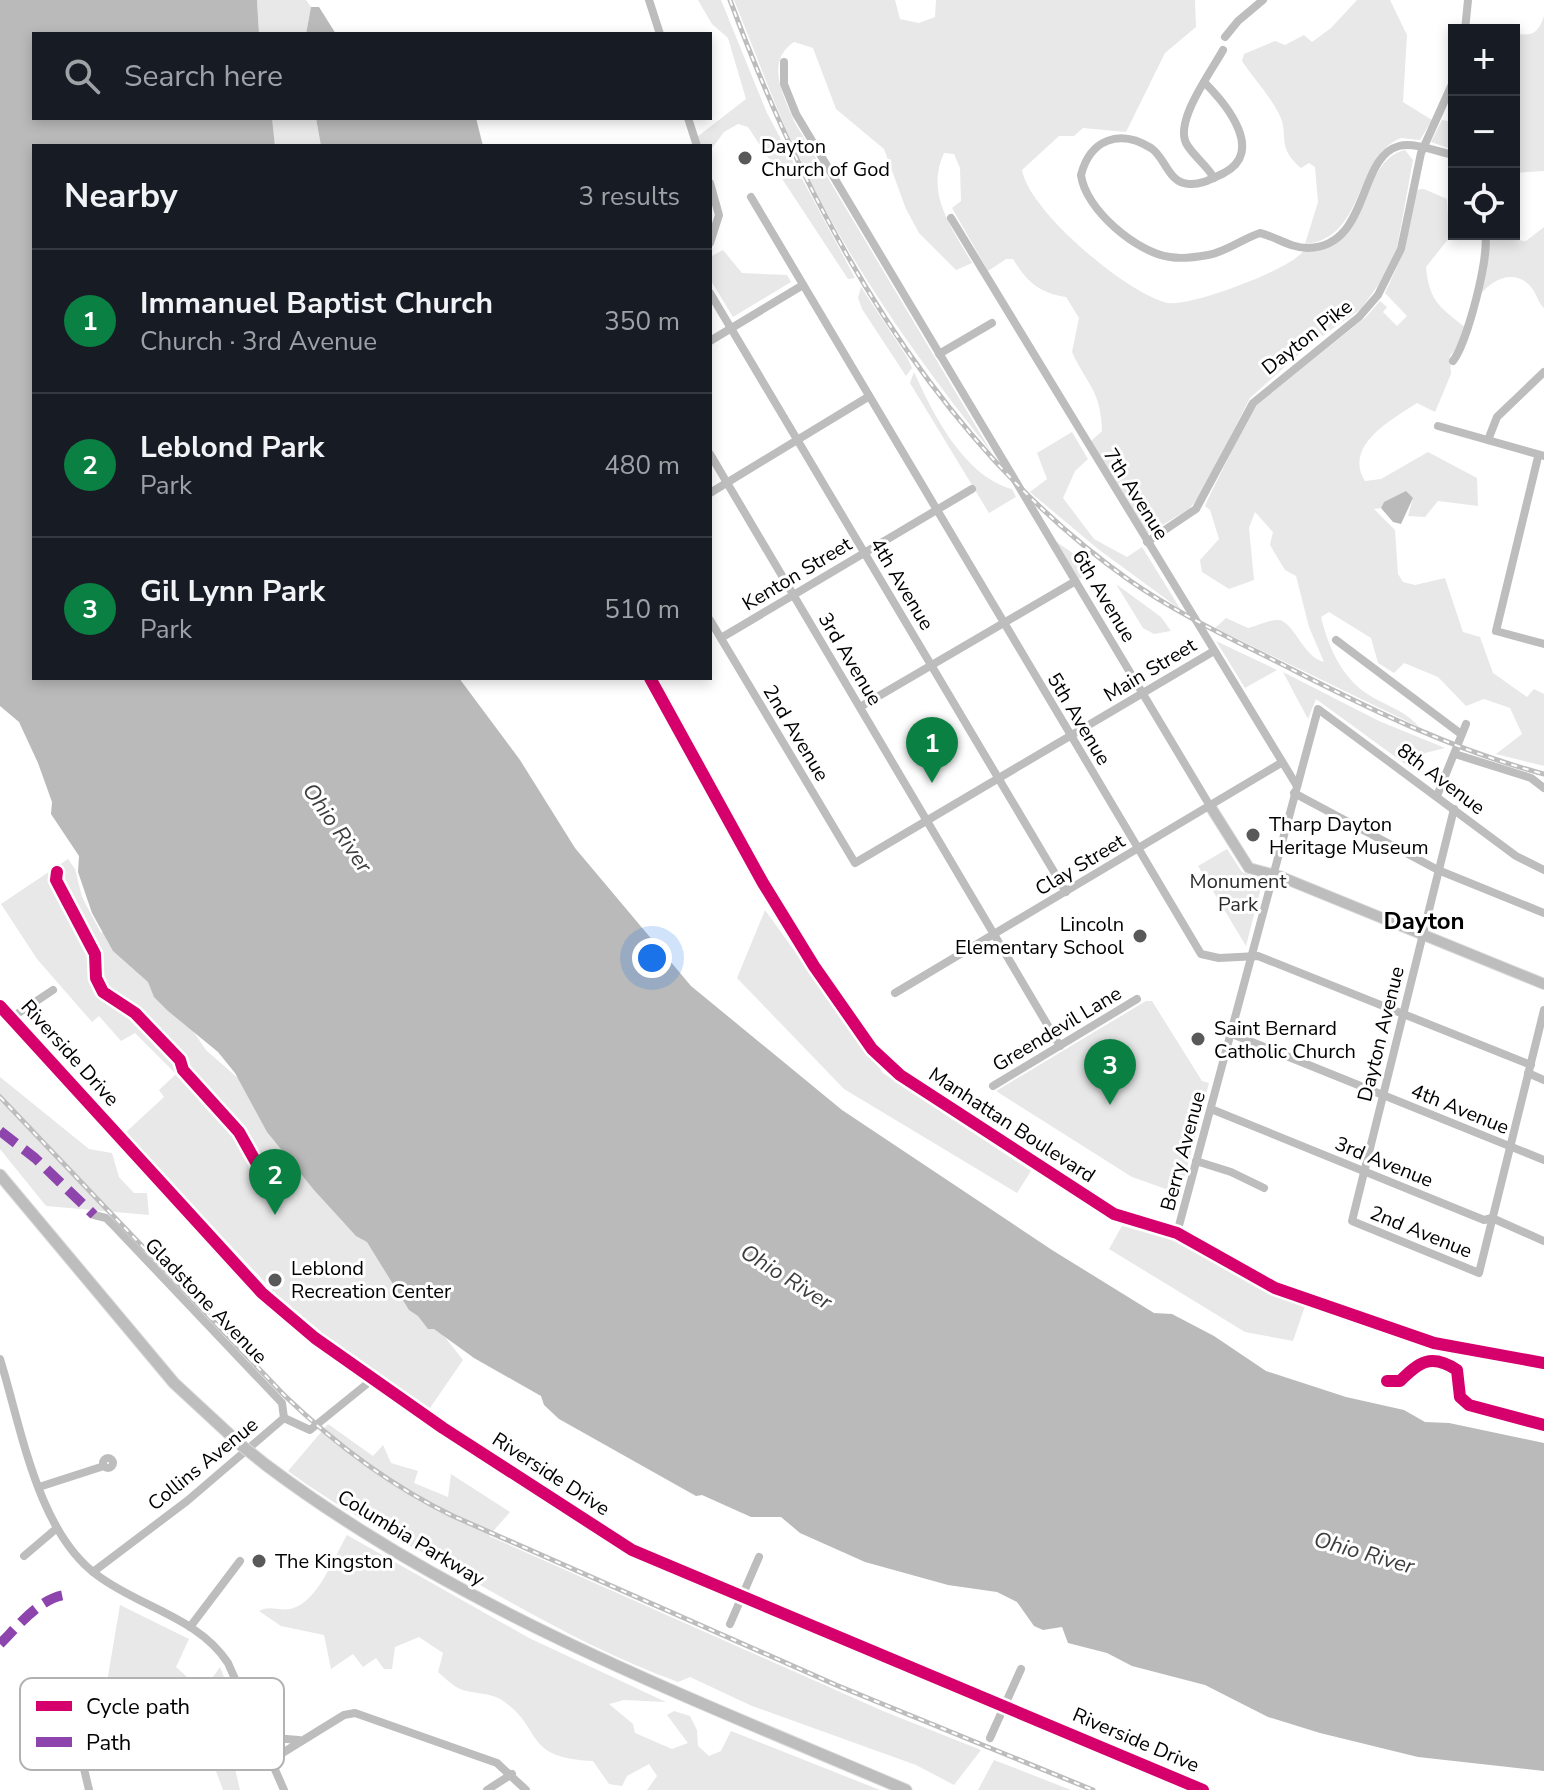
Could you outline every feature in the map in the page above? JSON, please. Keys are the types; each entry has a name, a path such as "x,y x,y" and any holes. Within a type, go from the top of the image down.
{"highway":[{"name":"Columbia Parkway","path":"0,1175 174,1383 266,1465 354,1526 537,1632 906,1790"}],"main road":[{"name":"6th Avenue","path":"1210,806 1249,868 1274,875 1544,984"},
{"name":"Riverside Drive","path":"0,1006 245,1277 315,1338 619,1542 1203,1790"}],"street":[{"path":"649,0 659,32"},
{"path":"1225,37 1263,0"},
{"path":"1466,24 1468,0"},
{"path":"1214,178 1183,136 1184,119 1223,50"},
{"name":"6th Avenue","path":"784,62 784,84 796,114 1210,806"},
{"path":"1205,83 1239,129 1244,144 1239,162 1198,184 1179,182 1152,148 1128,137 1116,137 1102,141 1092,150 1081,175 1084,189 1106,219 1135,242 1169,258 1211,255 1260,233 1308,248 1329,243 1355,215 1379,161 1388,151 1402,145 1448,154"},
{"name":"Dayton Pike","path":"1147,542 1196,509 1253,403 1359,317 1378,295 1401,249 1422,148 1448,93"},
{"path":"689,120 696,144"},
{"path":"712,190 719,215 712,237"},
{"name":"5th Avenue","path":"751,197 1201,954 1219,958 1251,955 1530,1069 1544,1080"},
{"name":"7th Avenue","path":"951,218 1295,790 1438,870 1544,913"},
{"path":"1453,361 1463,348 1468,332 1485,240"},
{"path":"712,340 803,285"},
{"name":"4th Avenue","path":"712,296 1066,892"},
{"path":"939,354 992,323"},
{"path":"1488,440 1497,417 1544,372"},
{"path":"712,492 868,397"},
{"path":"1438,426 1541,457 1496,631 1544,644"},
{"name":"3rd Avenue","path":"712,457 1060,1046"},
{"name":"Kenton Street","path":"721,638 972,489"},
{"path":"860,707 1074,582"},
{"name":"2nd Avenue","path":"712,623 855,863"},
{"path":"1336,640 1461,734"},
{"name":"Main Street","path":"855,863 1214,651"},
{"name":"Manhattan Boulevard","path":"651,680 769,893 814,966 879,1057 921,1090 1114,1214 1177,1233 1304,1300 1434,1343 1544,1363"},
{"name":"Berry Avenue","path":"1177,1233 1295,790 1320,709"},
{"name":"8th Avenue","path":"1320,709 1516,856 1544,870"},
{"path":"1437,796 1466,724"},
{"path":"1455,754 1526,777 1544,788"},
{"name":"Clay Street","path":"895,993 1281,763"},
{"name":"Dayton Avenue","path":"1352,1221 1454,809"},
{"path":"11,1018 53,990"},
{"name":"Greendevil Lane","path":"993,1086 1137,999"},
{"path":"1492,1218 1544,1010"},
{"name":"4th Avenue","path":"1232,1034 1544,1160"},
{"name":"3rd Avenue","path":"1211,1109 1484,1220 1492,1218 1544,1241"},
{"path":"1196,1161 1231,1172 1264,1188"},
{"name":"Gladstone Avenue","path":"94,1215 106,1218 179,1299 234,1351 282,1403 284,1418"},
{"name":"2nd Avenue","path":"1352,1221 1479,1273 1492,1218"},
{"path":"0,1359 39,1487 57,1528 93,1572 214,1644 235,1678"},
{"name":"Collins Avenue","path":"93,1572 187,1501 284,1418 310,1430 373,1379"},
{"path":"39,1487 104,1466"},
{"path":"24,1556 57,1528"},
{"path":"730,1624 759,1557"},
{"path":"190,1627 240,1561"},
{"path":"990,1738 1021,1669"},
{"path":"284,1752 344,1715 359,1713 497,1763 526,1790"},
{"path":"284,1740 303,1740"},
{"path":"83,1770 89,1790"},
{"path":"275,1770 284,1790"},
{"path":"487,1790 512,1774"}],"green space":[{"path":"257,0 306,0 311,7 306,32 259,32"},
{"path":"698,0 721,0 767,113 855,278 848,279 748,127 738,124 724,132 712,148 712,144 699,144 697,137 746,99 728,38 712,24"},
{"path":"734,0 895,0 900,19 919,23 935,17 936,0 1195,0 1196,27 1165,53 1126,132 1083,128 1074,136 1059,136 1022,170 1042,207 1082,248 1129,284 1168,303 1180,303 1261,276 1295,259 1303,251 1325,246 1342,235 1379,169 1390,157 1405,150 1413,160 1397,248 1379,284 1361,309 1308,346 1250,398 1200,496 1189,509 1146,535 1091,441 1102,431 1101,417 1096,397 1072,352 1079,318 1066,297 1048,293 1035,285 1013,259 1006,259 988,271 952,208 961,201 960,168 954,154 944,153 939,168 939,197 949,224 972,263 956,270 919,233 906,209 884,149 836,109 813,48 794,42 785,50 780,59 779,80 795,123 992,453 909,344 836,228 786,129"},
{"path":"1357,0 1390,0 1407,35 1403,102 1432,120 1420,140 1401,138 1386,148 1374,162 1350,214 1339,228 1325,239 1305,244 1318,202 1315,167 1309,163 1301,168 1288,154 1280,116 1242,61 1244,54 1275,41 1285,45 1304,35 1312,42 1331,28"},
{"path":"1544,16 1544,171 1520,173 1520,34 1534,33"},
{"path":"272,120 316,120 321,144 275,144"},
{"path":"1442,120 1448,121 1448,148 1431,142"},
{"path":"1424,189 1447,199 1448,239 1426,267 1437,302 1465,327 1461,342 1450,356 1451,374 1435,412 1417,403 1383,426 1365,445 1360,456 1360,468 1365,481 1381,479 1428,452 1477,478 1478,506 1438,501 1425,517 1408,516 1413,498 1384,502 1381,508 1374,509 1395,530 1398,574 1403,582 1415,585 1445,578 1463,632 1480,637 1493,673 1527,697 1534,689 1544,694 1544,766 1496,754 1522,734 1510,708 1484,699 1466,706 1438,677 1404,663 1394,673 1378,663 1371,638 1329,612 1321,617 1324,628 1337,660 1349,678 1366,693 1401,712 1419,727 1215,628 1226,618 1248,628 1279,620 1289,627 1310,654 1324,662 1309,627 1296,576 1285,570 1270,545 1273,532 1255,512 1249,528 1254,580 1229,589 1202,572 1200,560 1219,539 1210,510 1205,506 1253,408 1366,317 1380,301 1387,307 1383,312 1397,326 1407,316 1385,293 1405,249 1414,190"},
{"path":"1544,227 1544,308 1531,287 1518,278 1497,280 1480,295 1487,240 1526,241"},
{"path":"723,250 742,273 787,275 791,282 733,317 712,282 712,256"},
{"path":"861,287 907,357 912,368 906,376 862,309 858,298"},
{"path":"914,372 941,424 965,457 995,482 1012,489 1016,497 989,513 910,383"},
{"path":"1072,432 1088,459 1075,471 1063,498 1094,539 1127,557 1142,547 1181,610 1098,549 1030,492 1047,479 1037,453"},
{"path":"1054,540 1095,569 1079,579"},
{"path":"1116,584 1161,617 1171,631 1154,634 1143,628"},
{"path":"1216,641 1277,670 1245,688"},
{"path":"1283,672 1379,721 1445,748 1425,753 1412,769 1316,699 1308,719"},
{"name":"Monument Park","path":"1227,849 1242,872 1263,880 1246,946 1198,866"},
{"path":"68,859 75,869 82,897 101,933 118,922 206,1050 248,1087 463,1360 430,1408 344,1351 276,1294 125,1133 164,1097 159,1090 176,1074 135,1033 121,1041 99,1016 92,1022 37,959 1,904"},
{"path":"765,910 883,1073 1031,1171 1017,1193 844,1089 737,978"},
{"path":"1146,1001 1152,1001 1202,1081 1209,1083 1180,1194 1132,1177 996,1091"},
{"path":"0,1077 89,1149 112,1153 119,1177 134,1193 147,1193 149,1215 46,1206 0,1149"},
{"path":"1122,1226 1183,1242 1261,1289 1305,1306 1293,1341 1245,1332 1109,1249"},
{"path":"328,1424 373,1456 383,1445 391,1463 418,1471 414,1483 448,1497 451,1474 510,1512 489,1536 883,1711 981,1750 954,1785 916,1765 752,1706 690,1677 678,1682 588,1643 365,1521 288,1471"},
{"path":"347,1535 529,1638 666,1702 624,1700 609,1704 633,1724 635,1733 672,1749 688,1743 667,1715 674,1711 690,1716 697,1730 698,1746 709,1756 721,1751 731,1731 880,1790 647,1790 657,1776 649,1764 627,1776 622,1786 609,1784 593,1761 570,1759 543,1747 523,1720 500,1699 453,1685 438,1672 443,1653 419,1637 395,1647 392,1669 384,1669 376,1658 363,1667 353,1654 331,1669 324,1635 281,1626 259,1611 267,1608 290,1609 300,1605 324,1578"},
{"path":"120,1605 189,1639 176,1667 188,1678 108,1678"},
{"path":"220,1667 224,1678 212,1678"},
{"path":"994,1760 1071,1790 978,1790"},
{"path":"216,1770 235,1770 240,1790 223,1790"}],"water":[{"name":"Ohio River","path":"0,0 257,0 259,32 32,32 32,120 272,120 275,144 32,144 32,680 460,680 520,760 575,848 691,986 842,1110 1052,1250 1154,1313 1172,1314 1214,1336 1266,1371 1346,1397 1404,1410 1425,1422 1449,1423 1544,1443 1544,1771 1418,1757 1268,1717 1205,1685 1132,1666 1107,1653 1068,1643 1062,1627 1043,1630 1034,1626 1017,1602 997,1592 948,1585 865,1562 800,1533 781,1517 751,1517 702,1495 696,1496 559,1419 544,1405 541,1396 474,1358 434,1329 428,1329 409,1310 367,1242 356,1236 314,1190 267,1132 235,1073 218,1052 168,1011 154,997 148,982 113,951 92,913 78,872 79,856 51,814 52,802 38,763 19,722 0,706"},
{"path":"311,7 319,7 335,32 306,32"},
{"path":"316,120 476,120 482,144 321,144"},
{"path":"1406,491 1413,498 1401,524 1393,522 1381,508 1384,502"}],"railway":[{"path":"730,0 799,164 840,243 887,320 938,394 996,462 1059,524 1129,580 1212,629 1418,730 1544,774"},
{"path":"0,1097 284,1395 343,1447 385,1477 453,1516 836,1685 1093,1790"}],"marked path":[{"path":"0,1131 35,1158 94,1215"},
{"path":"0,1644 37,1608 64,1595"}],"cycle path":[{"path":"651,680 763,883 814,966 872,1049 900,1075 1114,1214 1177,1233 1275,1288 1434,1343 1544,1363"},
{"path":"57,872 56,880 95,954 96,978 103,992 135,1013 180,1060 183,1070 239,1132 261,1171"},
{"path":"0,1006 262,1293 315,1338 443,1428 632,1550 1203,1790"},
{"path":"1387,1381 1400,1381 1426,1362 1440,1362 1457,1370 1460,1397 1469,1405 1544,1425"}],"place":[{"name":"Dayton Church of God","path":"745,158"},
{"name":"Immanuel Baptist Church","path":"932,783"},
{"name":"Tharp Dayton Heritage Museum","path":"1253,835"},
{"name":"Lincoln Elementary School","path":"1140,936"},
{"name":"Saint Bernard Catholic Church","path":"1198,1039"},
{"name":"Gil Lynn Park","path":"1110,1105"},
{"name":"Leblond Park","path":"275,1215"},
{"name":"Leblond Recreation Center","path":"275,1280"},
{"name":"The Kingston","path":"259,1561"}],"district":[{"name":"Dayton","path":"1424,921"}]}
